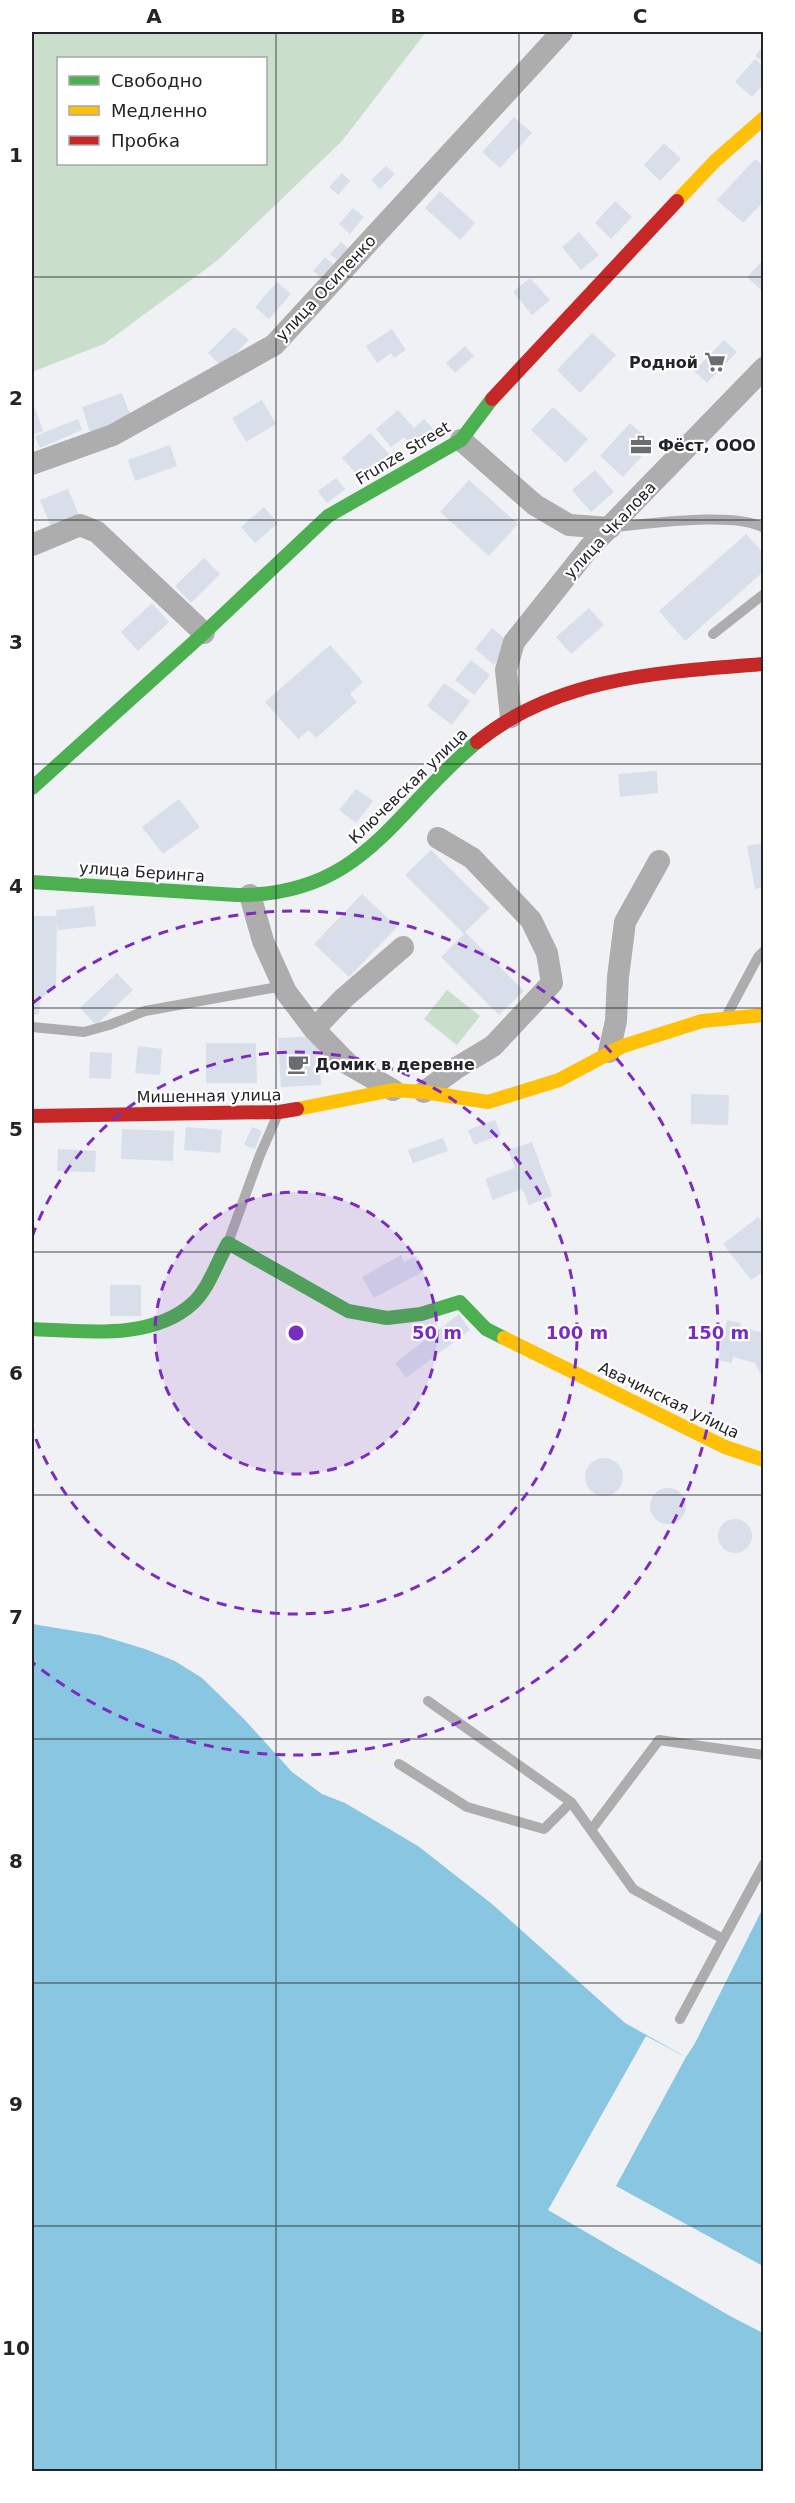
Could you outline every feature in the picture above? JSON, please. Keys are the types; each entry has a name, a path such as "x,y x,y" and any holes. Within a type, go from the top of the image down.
{"street":[{"name":"улица Осипенко","path":"32,464 113,435 274,345 562,32"},
{"name":"Frunze Street","path":"32,788 204,633 328,516 461,440 501,387 715,161 763,119"},
{"name":"улица Чкалова","path":"511,717 506,670 514,642 590,548 764,368"},
{"path":"461,440 535,505 569,525 610,528"},
{"path":"32,545 80,525 97,532 204,633"},
{"name":"Ключевская улица","path":"250,895 296,890 344,867 382,836 466,750 511,717 572,692 632,678 764,664"},
{"path":"424,1092 458,1067 493,1046 552,982 546,953 531,920 472,858 438,838"},
{"path":"609,1052 616,1021 618,977 625,922 659,861"},
{"name":"улица Беринга","path":"32,882 250,895"},
{"path":"250,895 263,942 283,986 314,1029 348,1064 393,1090"},
{"path":"314,1029 344,998 403,947"},
{"name":"Мишенная улица","path":"32,1116 279,1112 393,1090 424,1092 488,1102 559,1080 609,1052 702,1022 726,1017 764,1015"},
{"path":"32,1329 81,1331 141,1328 171,1318 194,1302 228,1243"},
{"name":"Авачинская улица","path":"228,1243 348,1311 387,1318 421,1314 460,1302 486,1329 725,1447 764,1460"}],"lane":[{"path":"610,528 740,520 755,523 764,528"},
{"path":"713,634 764,594"},
{"path":"726,1017 758,957 764,951"},
{"path":"32,1027 84,1032 145,1011 283,986"},
{"path":"228,1243 260,1155 279,1112"},
{"path":"428,1701 571,1802 633,1889 723,1939"},
{"path":"591,1830 659,1740 764,1755"},
{"path":"399,1764 466,1807 544,1829 571,1802"},
{"path":"680,2019 764,1864"}],"green space":[{"path":"32,32 426,32 342,141 218,260 104,344 32,372"},
{"path":"447,990 480,1016 457,1045 424,1019"}],"water":[{"path":"32,1624 99,1635 145,1649 175,1661 202,1678 244,1719 292,1772 322,1794 345,1803 418,1846 492,1904 625,2023 686,2057 763,1908 763,2471 32,2472"}],"pier":[{"path":"646,2036 686,2057 616,2186 763,2266 763,2333 548,2210"}],"building":[{"path":"764,45 764,63 755,56"},
{"path":"755,59 764,67 764,84 752,97 735,82"},
{"path":"514,117 532,133 500,168 482,152"},
{"path":"664,143 681,159 660,181 644,165"},
{"path":"755,159 764,167 764,201 743,223 717,200"},
{"path":"386,166 395,174 380,189 371,180"},
{"path":"342,173 350,181 338,195 329,187"},
{"path":"440,191 475,223 460,240 425,208"},
{"path":"615,201 632,217 611,239 595,223"},
{"path":"353,208 364,217 350,234 339,224"},
{"path":"579,232 599,255 581,270 562,247"},
{"path":"341,242 348,248 337,260 330,254"},
{"path":"325,257 333,264 321,278 313,271"},
{"path":"764,259 764,293 747,277"},
{"path":"530,278 550,300 532,315 513,292"},
{"path":"277,282 291,294 269,319 255,307"},
{"path":"234,327 249,340 222,367 208,353"},
{"path":"392,329 406,350 394,358 391,353 377,363 366,346"},
{"path":"592,333 616,355 580,393 557,370"},
{"name":"Родной","path":"724,340 737,352 707,383 694,371"},
{"path":"465,346 474,356 455,373 446,363"},
{"path":"122,393 131,417 90,432 82,407"},
{"path":"262,400 276,424 246,442 232,418"},
{"path":"553,407 588,439 566,463 531,430"},
{"path":"35,408 43,431 32,435 32,409"},
{"path":"398,410 414,428 424,419 435,431 415,449 404,437 391,447 376,429"},
{"path":"78,419 82,430 40,448 35,436"},
{"path":"630,423 653,444 623,477 600,456"},
{"path":"370,433 390,455 362,480 342,458"},
{"path":"170,445 177,466 135,481 128,460"},
{"path":"595,470 614,492 591,512 572,490"},
{"path":"336,478 345,489 327,503 318,491"},
{"path":"469,480 518,524 489,556 440,512"},
{"path":"68,489 79,515 51,527 40,500"},
{"path":"264,507 278,523 255,543 241,527"},
{"path":"746,534 764,554 764,571 685,641 659,611"},
{"path":"204,558 220,574 191,603 175,586"},
{"path":"152,603 169,622 138,651 121,632"},
{"path":"589,608 604,625 571,654 556,637"},
{"path":"492,628 511,644 494,665 475,649"},
{"path":"330,645 363,682 350,694 357,702 316,738 309,730 298,739 265,702"},
{"path":"471,660 490,675 474,695 455,680"},
{"path":"444,683 470,701 452,725 427,706"},
{"path":"657,771 658,793 620,797 618,774"},
{"path":"356,789 373,801 356,823 339,810"},
{"path":"179,799 200,827 163,854 142,827"},
{"path":"764,843 764,887 755,889 747,846"},
{"path":"431,850 490,908 465,932 524,991 499,1015 441,957 464,934 405,875"},
{"path":"362,894 397,927 349,977 314,944"},
{"path":"94,906 96,926 58,930 56,910"},
{"path":"32,916 57,916 56,985 40,1000 39,1014 32,1015"},
{"path":"117,973 133,990 96,1025 80,1008"},
{"path":"318,1036 321,1085 281,1087 278,1038"},
{"path":"206,1043 256,1043 257,1083 206,1083"},
{"path":"138,1046 162,1049 160,1075 135,1073"},
{"path":"90,1052 112,1053 111,1079 89,1078"},
{"path":"691,1094 729,1095 728,1125 691,1124"},
{"path":"495,1120 501,1135 474,1145 468,1130"},
{"path":"186,1127 222,1130 220,1153 184,1150"},
{"path":"252,1127 262,1131 255,1149 244,1145"},
{"path":"122,1129 174,1131 173,1161 121,1159"},
{"path":"443,1138 448,1151 413,1163 408,1150"},
{"path":"532,1142 552,1196 529,1205 522,1189 493,1200 485,1179 515,1168 508,1150"},
{"path":"58,1149 96,1151 95,1172 57,1171"},
{"path":"758,1217 764,1224 764,1271 751,1280 723,1244"},
{"path":"401,1255 404,1262 416,1256 424,1271 374,1298 362,1277"},
{"path":"110,1285 141,1285 141,1316 110,1316"},
{"path":"459,1314 470,1330 406,1378 395,1363"},
{"path":"727,1320 741,1323 740,1327 764,1333 764,1381 755,1363 733,1357 732,1363 718,1360 721,1345 716,1344 719,1333 724,1334"},
{"path":"604,1458 617,1464 623,1477 617,1490 604,1496 591,1490 585,1477 591,1464"},
{"path":"668,1488 681,1493 686,1506 681,1519 668,1524 655,1519 650,1506 655,1493"},
{"path":"735,1519 747,1524 752,1536 747,1548 735,1553 723,1548 718,1536 723,1524"}],"traffic: fast":[{"path":"32,788 204,633 328,516 461,440 492,399"},
{"path":"32,882 237,895 280,892 316,881 347,865 373,845 448,768 477,742"},
{"path":"32,1329 95,1332 116,1331 158,1323 176,1315 199,1297 228,1243 348,1311 387,1318 421,1314 460,1302 486,1329 504,1338"}],"traffic: slow":[{"path":"677,201 715,161 764,118"},
{"path":"297,1109 393,1090 424,1092 488,1102 559,1080 623,1046 702,1021 764,1015"},
{"path":"504,1338 725,1447 764,1460"}],"traffic: jam":[{"path":"492,399 677,201"},
{"path":"477,742 509,720 542,703 577,690 651,675 764,664"},
{"path":"32,1116 279,1112 297,1109"}],"place":[{"name":"Родной","path":"715,362"},
{"name":"Фёст, ООО","path":"641,445"},
{"name":"Домик в деревне","path":"298,1064"}]}
